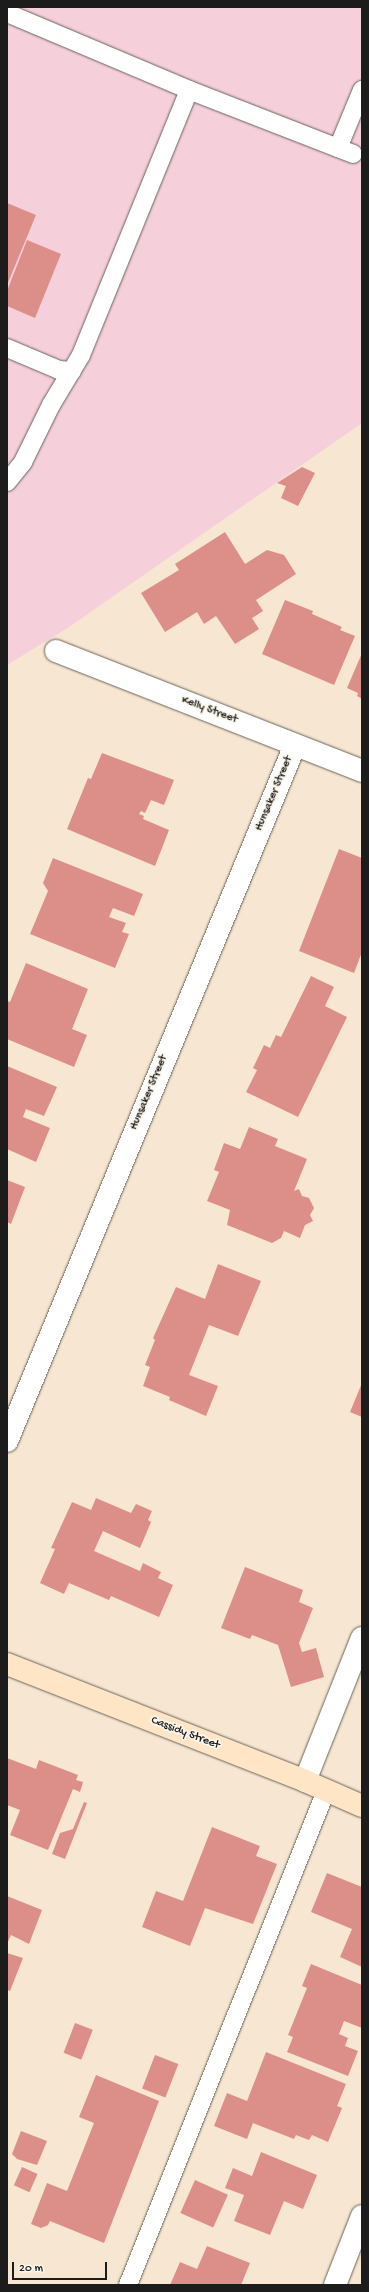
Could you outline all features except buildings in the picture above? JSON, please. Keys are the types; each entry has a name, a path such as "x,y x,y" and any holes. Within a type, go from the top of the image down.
{"main road":[{"name":"Cassidy Street","path":"7,1664 305,1781 362,1806"}],"street":[{"name":"Kelly Street","path":"56,652 362,771"},
{"name":"Hunsaker Street","path":"7,1441 295,745"},
{"path":"305,1781 362,1638"},
{"path":"335,2285 362,2216"}],"lane":[{"path":"7,13 188,90 346,151 362,90"},
{"path":"7,482 23,462 51,405 81,355 188,90"},
{"path":"7,348 59,370 72,371"},
{"path":"128,2285 326,1791"}],"shaded area":[{"path":"7,7 362,7 362,423 69,627 7,665"}]}
